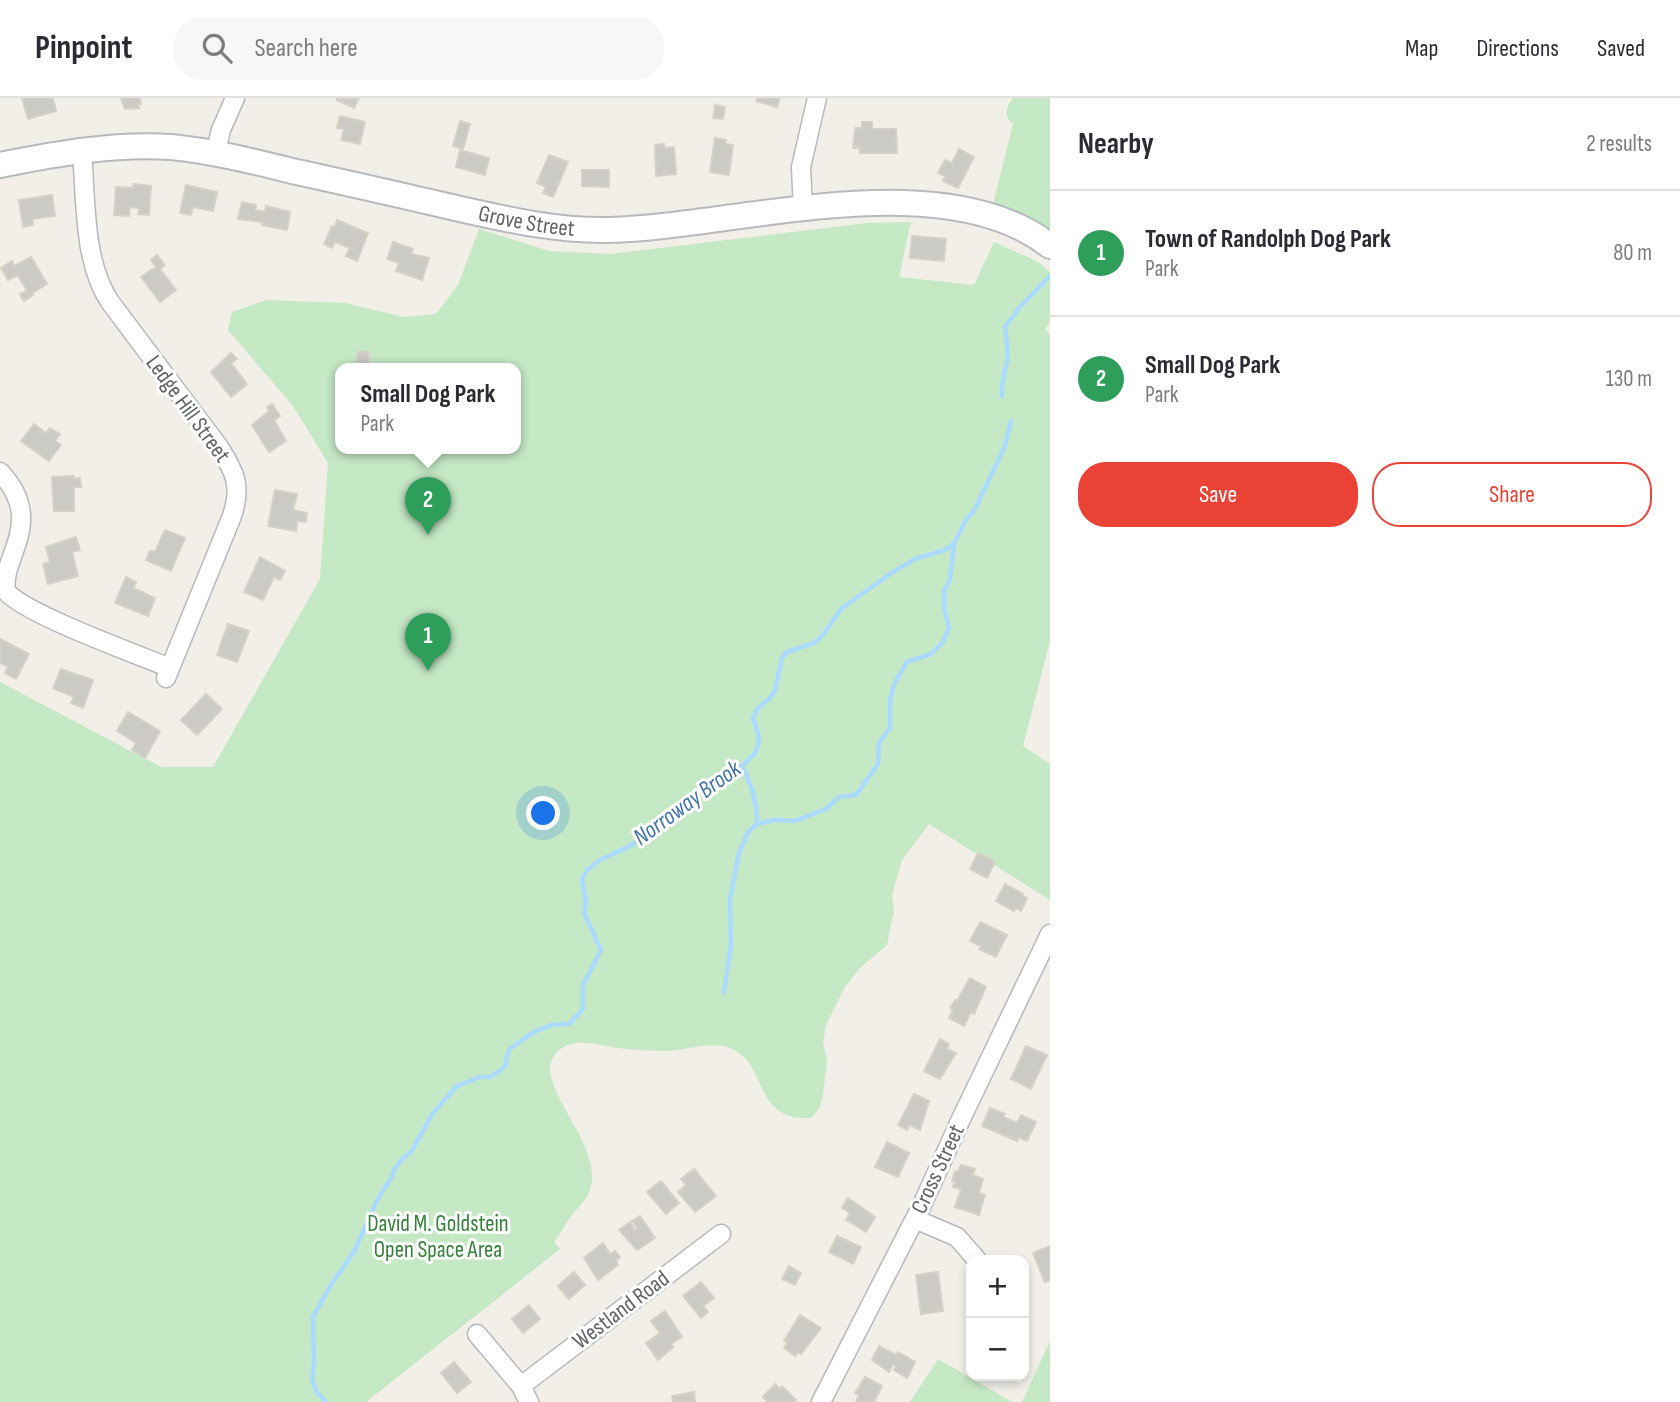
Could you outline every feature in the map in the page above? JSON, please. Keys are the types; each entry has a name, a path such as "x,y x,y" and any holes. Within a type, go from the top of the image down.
{"street":[{"path":"215,154 221,130 235,98"},
{"path":"803,209 802,167 817,98"},
{"name":"Grove Street","path":"0,164 144,146 181,148 498,217 571,229 623,229 803,209 903,205 961,209 1004,220 1034,234 1050,246"},
{"name":"Ledge Hill Street","path":"0,472 12,487 18,503 18,518 2,570 3,586 7,593 38,613 168,673 232,516 237,485 219,447 110,302 99,283 91,251 82,152"},
{"name":"Cross Street","path":"821,1402 1042,969 1050,934"},
{"path":"915,1219 957,1237 973,1255"},
{"name":"Westland Road","path":"477,1334 525,1394 722,1234"}],"green space":[{"path":"1013,98 1050,98 1050,231 1028,217 993,204 1013,124 1007,111"},
{"name":"David M. Goldstein Open Space Area","path":"911,222 899,277 974,285 994,242 1038,262 1050,272 1050,322 1045,329 1050,334 1050,641 1023,746 1050,764 1050,900 929,824 902,860 892,895 894,910 887,945 860,968 845,987 826,1025 823,1043 827,1061 823,1095 820,1107 811,1118 792,1117 779,1111 770,1103 745,1058 726,1047 709,1045 674,1051 654,1051 583,1043 567,1045 560,1049 551,1061 551,1075 558,1096 586,1148 592,1172 587,1197 554,1242 560,1249 366,1402 0,1402 0,682 161,767 213,767 320,579 328,463 293,406 228,330 232,312 266,300 345,303 404,317 436,314 458,285 479,229 549,251 611,254 867,223"},
{"path":"1050,1341 1050,1402 1022,1402"},
{"path":"938,1359 966,1375 966,1381 976,1381 1012,1402 910,1402"}],"building":[{"path":"22,98 53,98 56,111 28,119"},
{"path":"121,98 140,98 141,104 138,104 139,108 125,109"},
{"path":"337,98 359,98 354,108"},
{"path":"757,98 780,98 777,107 756,101"},
{"path":"715,105 725,107 723,119 713,118"},
{"path":"340,116 365,122 360,144 341,140 344,129 337,128"},
{"path":"460,121 470,124 463,149 453,146"},
{"path":"862,122 872,122 872,129 896,129 897,153 860,153 860,148 853,148 855,128 862,128"},
{"path":"715,138 726,140 725,144 733,145 729,175 710,172"},
{"path":"664,144 664,148 674,147 676,174 656,176 655,145"},
{"path":"959,149 974,157 958,188 943,181 945,176 938,173 945,160 952,163"},
{"path":"460,150 489,158 485,175 456,167"},
{"path":"549,155 568,162 553,197 543,193 546,187 537,183"},
{"path":"582,170 609,170 609,187 582,186"},
{"path":"133,184 151,186 149,215 138,214 139,208 130,207 129,216 114,215 116,187 133,188"},
{"path":"186,185 217,192 213,211 193,207 191,215 180,213"},
{"path":"52,195 55,216 32,219 33,225 23,227 19,200"},
{"path":"242,202 256,205 255,210 265,212 266,206 290,212 287,230 262,225 263,222 238,219"},
{"path":"337,220 368,233 357,261 346,256 350,248 335,242 332,248 324,244"},
{"path":"912,236 946,239 944,261 910,258"},
{"path":"393,242 413,249 411,254 429,258 422,280 396,271 399,263 387,259"},
{"path":"157,255 165,265 160,269 176,290 160,302 141,277 156,267 151,260"},
{"path":"31,257 47,284 24,301 20,294 27,291 18,275 8,280 1,268 12,261 14,266"},
{"path":"357,352 369,352 369,363 357,363"},
{"path":"231,353 237,359 231,363 247,384 231,397 211,372"},
{"path":"272,404 280,416 274,420 286,441 269,452 252,425 269,411 267,407"},
{"path":"34,424 46,433 50,428 60,434 55,441 61,445 49,461 21,441"},
{"path":"74,476 74,479 80,478 81,487 74,487 74,511 54,511 52,477"},
{"path":"275,490 297,494 293,510 307,513 306,522 297,521 296,531 268,526"},
{"path":"165,530 185,538 171,571 146,560 150,551 155,552"},
{"path":"76,537 80,550 72,552 78,576 48,584 43,564 50,562 46,547"},
{"path":"260,557 285,571 280,580 274,577 263,600 244,592"},
{"path":"126,577 136,582 133,588 155,598 148,616 115,603"},
{"path":"228,624 249,631 237,662 217,655"},
{"path":"0,639 29,654 16,679 5,673 8,667 0,663"},
{"path":"61,669 93,680 83,708 71,703 74,697 53,688"},
{"path":"206,694 222,709 197,735 181,720"},
{"path":"128,712 160,731 145,758 132,750 136,743 117,731"},
{"path":"978,853 995,862 987,878 970,869"},
{"path":"1005,884 1027,898 1021,911 1016,908 1014,911 996,901"},
{"path":"980,922 1007,935 996,957 970,941"},
{"path":"970,978 986,987 974,1014 971,1012 964,1026 949,1018 953,1010 950,1008"},
{"path":"940,1039 949,1044 947,1049 956,1053 940,1079 924,1071"},
{"path":"1026,1046 1047,1055 1031,1089 1011,1079"},
{"path":"914,1094 929,1101 920,1130 910,1125 907,1130 898,1125"},
{"path":"990,1108 1017,1123 1021,1115 1036,1122 1027,1141 1018,1137 1017,1141 982,1126"},
{"path":"887,1142 909,1153 898,1177 875,1167"},
{"path":"961,1165 975,1169 973,1175 983,1179 979,1193 985,1195 979,1215 955,1207 961,1189 953,1187 955,1182 952,1181 955,1171 958,1172"},
{"path":"694,1169 716,1196 695,1212 678,1192 686,1185 681,1179"},
{"path":"661,1181 679,1203 666,1214 647,1192"},
{"path":"848,1198 875,1217 866,1232 846,1220 850,1213 842,1208"},
{"path":"640,1216 655,1238 637,1250 619,1230 630,1222 635,1230 637,1228 632,1221"},
{"path":"837,1236 861,1247 853,1264 829,1252"},
{"path":"603,1243 610,1254 615,1251 620,1257 616,1261 618,1265 598,1280 584,1258"},
{"path":"1050,1246 1050,1280 1045,1282 1033,1253"},
{"path":"789,1266 801,1273 795,1285 782,1279"},
{"path":"574,1272 585,1285 569,1299 558,1286"},
{"path":"938,1272 943,1311 921,1314 916,1275"},
{"path":"701,1282 714,1298 703,1306 708,1312 701,1318 683,1296"},
{"path":"529,1305 540,1319 523,1333 512,1319"},
{"path":"665,1311 682,1337 671,1344 673,1347 658,1360 646,1343 660,1333 651,1321"},
{"path":"800,1315 821,1328 801,1354 798,1352 795,1356 784,1348 787,1343 784,1341"},
{"path":"879,1346 896,1355 898,1352 915,1362 907,1378 894,1370 896,1366 893,1364 889,1372 872,1360"},
{"path":"454,1362 471,1382 457,1393 441,1373"},
{"path":"865,1377 882,1386 874,1402 856,1402 859,1395 855,1393"},
{"path":"775,1384 780,1389 782,1386 796,1400 768,1402 763,1397"},
{"path":"694,1392 695,1402 673,1402 672,1396"}],"waterway":[{"name":"Norroway Brook","path":"1002,396 1008,358 1005,327 1050,276"},
{"name":"Norroway Brook","path":"326,1402 316,1391 312,1379 313,1317 330,1286 354,1252 377,1200 394,1170 411,1152 433,1113 457,1086 480,1077 490,1077 505,1066 511,1048 534,1032 551,1025 569,1024 583,1009 583,985 601,950 584,913 586,902 582,879 587,870 669,822 676,811 693,797 742,766 755,753 759,737 753,718 757,709 775,690 782,658 787,652 814,643 842,608 893,572 915,559 945,550 954,543 967,518 974,511 1005,446 1011,421"},
{"path":"757,824 775,820 795,821 826,809 839,797 856,795 878,764 879,743 890,728 890,701 894,684 907,662 931,654 943,642 949,628 944,609 944,591 950,580 954,543"},
{"path":"724,992 731,944 730,899 739,853 748,832 757,824 753,794 742,766"}],"place":[{"name":"Small Dog Park","path":"428,535"},
{"name":"Town of Randolph Dog Park","path":"428,671"}]}
